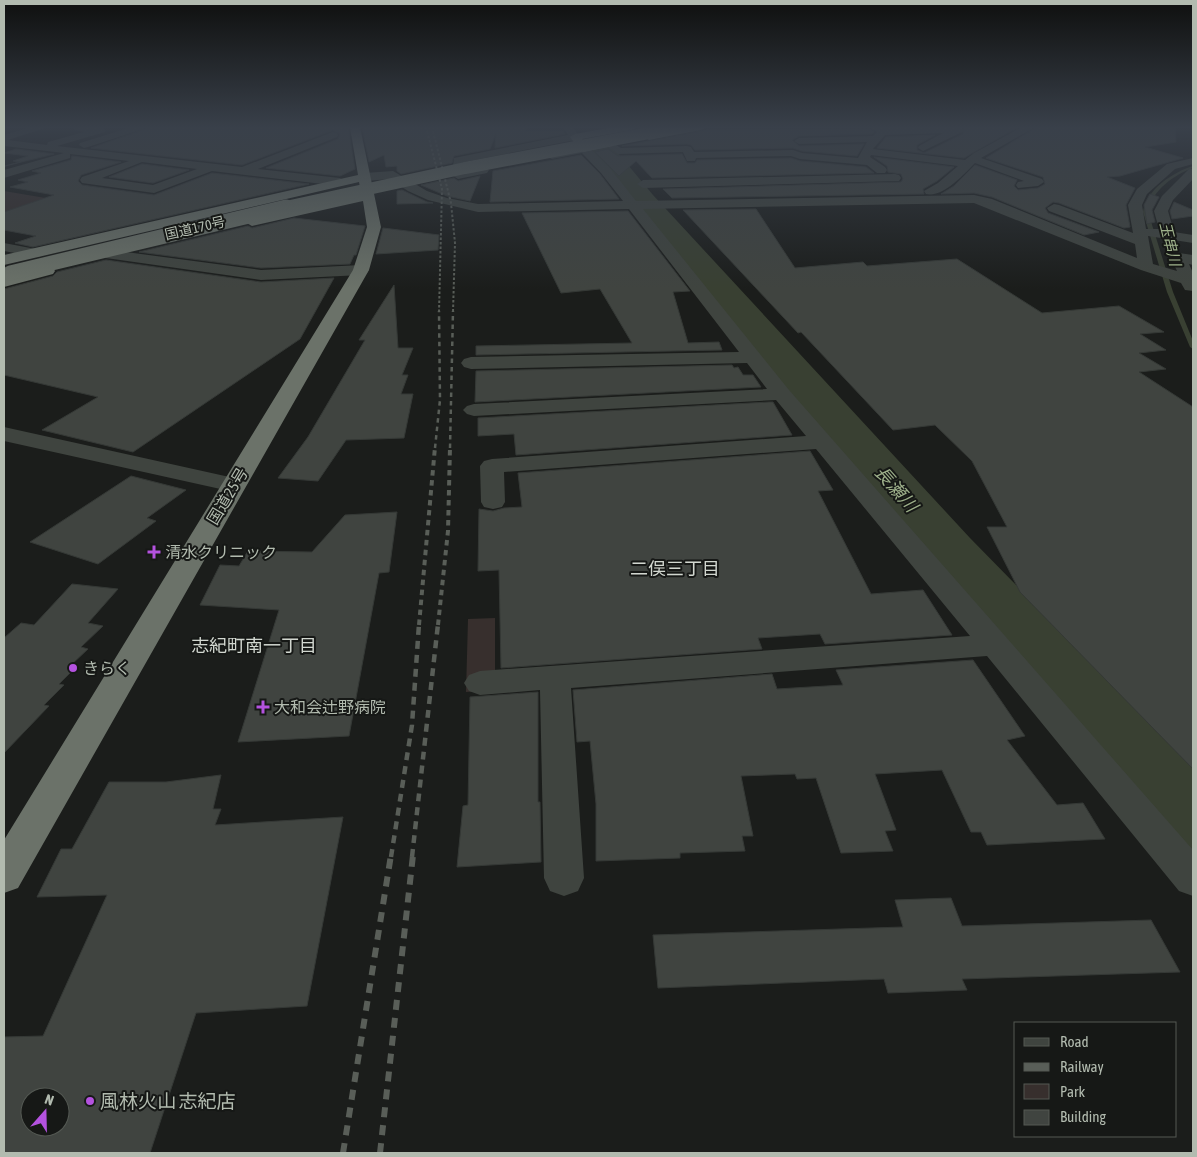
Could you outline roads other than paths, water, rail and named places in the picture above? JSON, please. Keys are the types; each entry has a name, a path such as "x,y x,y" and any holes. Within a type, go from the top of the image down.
{"highway":[{"path":"5,271 36,253 345,181"},
{"name":"国道25号","path":"4,875 361,270 374,226 366,181"},
{"name":"国道170号","path":"5,271 290,200 379,181"},
{"name":"国道170号","path":"5,271 404,181"},
{"path":"5,271 111,255 368,196"},
{"path":"250,203 280,216"}],"street":[{"path":"94,181 154,189 175,181"},
{"path":"331,181 340,182"},
{"path":"399,181 406,187 424,196 478,208 637,189 847,181"},
{"path":"623,181 661,205 974,199 987,202 1192,284"},
{"path":"943,200 926,190 942,186 951,181"},
{"path":"1022,184 1038,182 1035,181"},
{"path":"1146,267 1135,205 1141,192 1154,181"},
{"path":"1168,235 1161,211 1167,199 1188,184"},
{"path":"637,189 661,205"},
{"path":"637,189 752,357 1193,878"},
{"path":"987,202 1010,199"},
{"path":"1167,199 1184,202"},
{"path":"1054,208 1140,236 1168,235 1193,239"},
{"path":"4,246 36,253"},
{"path":"111,255 260,275 361,270"},
{"path":"1192,284 1179,258 1193,260"},
{"path":"471,363 752,357"},
{"path":"474,410 782,394"},
{"path":"4,434 234,485"},
{"path":"493,502 492,466 822,442"},
{"path":"480,683 995,645"},
{"path":"555,678 564,878"}],"waterway":[{"name":"長瀬川","path":"627,181 949,551 1193,821"},
{"name":"玉串川","path":"1168,181 1152,196 1146,212 1170,292 1180,320 1193,347"}],"railway":[{"path":"439,312 442,189 440,181"},
{"path":"445,181 451,203 455,243 453,312"},
{"path":"450,448 453,311"},
{"path":"435,448 440,400 439,312"},
{"path":"419,625 435,447"},
{"path":"438,625 448,531 450,447"},
{"path":"391,857 412,725 419,624"},
{"path":"412,857 438,624"},
{"path":"343,1153 391,855"},
{"path":"380,1153 413,855"}],"place":[{"name":"清水クリニック","path":"154,552"},
{"name":"きらく","path":"73,668"},
{"name":"大和会辻野病院","path":"263,707"},
{"name":"風林火山 志紀店","path":"90,1101"}],"district":[{"name":"二俣三丁目","path":"675,569"},
{"name":"志紀町南一丁目","path":"254,646"}]}
